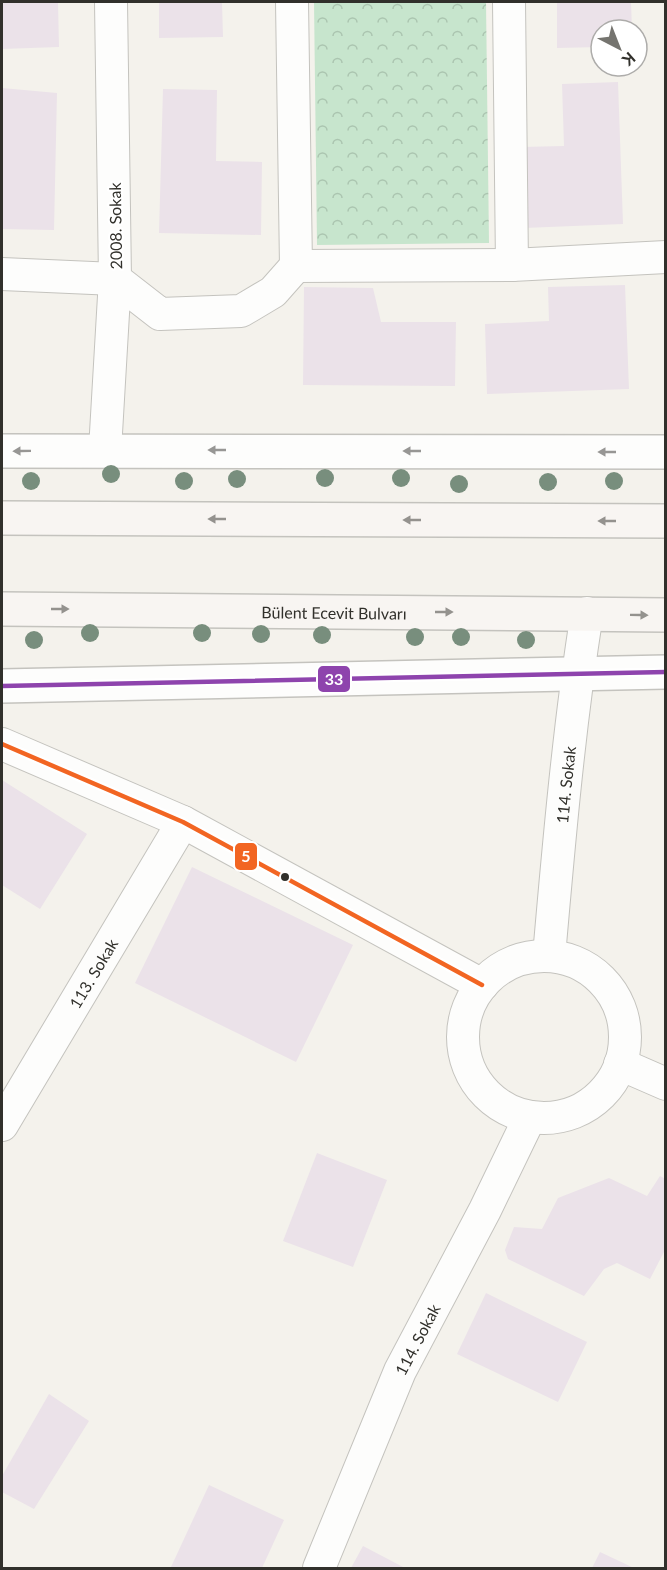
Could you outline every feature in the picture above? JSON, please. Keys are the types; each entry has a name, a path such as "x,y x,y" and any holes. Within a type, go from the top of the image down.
{"main road":[{"path":"2,518 666,521"},
{"name":"Bülent Ecevit Bulvarı","path":"2,609 666,615"}],"street":[{"name":"2008. Sokak","path":"105,450 115,279 111,2"},
{"path":"2,274 115,279 160,314 241,311 273,292 296,266 292,2"},
{"path":"509,2 512,266"},
{"path":"296,266 512,266 666,257"},
{"path":"2,451 666,452"},
{"name":"114. Sokak","path":"549,956 557,855 586,613"},
{"path":"2,686 666,672"},
{"path":"2,744 183,822 482,985"},
{"name":"113. Sokak","path":"2,1125 183,822"},
{"path":"549,956 568,959 600,977 612,992 620,1008 625,1027 625,1046 612,1081 584,1107 549,1118 530,1117 495,1102 482,1089 465,1055 463,1037 465,1018 471,1000 496,972 512,962 530,957 549,956"},
{"path":"620,1064 666,1084"},
{"name":"114. Sokak","path":"319,1569 400,1371 530,1117"}],"green space":[{"path":"314,2 486,2 489,243 317,245"}],"building":[{"path":"2,2 58,2 59,47 2,49"},
{"path":"159,2 222,2 223,37 159,38"},
{"path":"557,2 631,2 632,18 589,18 589,47 557,48"},
{"path":"618,82 623,224 524,228 521,147 564,146 562,84"},
{"path":"2,88 57,93 54,230 2,229"},
{"path":"163,89 217,90 216,161 262,162 261,235 159,233"},
{"path":"625,285 629,389 487,394 485,324 549,321 548,287"},
{"path":"304,287 373,288 381,322 456,322 455,386 303,385"},
{"path":"2,780 87,834 40,909 2,885"},
{"path":"192,867 353,945 296,1062 135,983"},
{"path":"317,1153 387,1180 353,1267 283,1241"},
{"path":"660,1176 666,1179 666,1248 650,1279 617,1263 604,1269 584,1296 508,1259 505,1250 514,1227 542,1229 558,1198 609,1178 647,1196"},
{"path":"486,1293 587,1342 558,1402 457,1354"},
{"path":"49,1394 89,1421 34,1509 2,1492 2,1476"},
{"path":"209,1485 284,1520 262,1568 171,1567"},
{"path":"363,1546 405,1568 351,1568"},
{"path":"600,1552 634,1568 592,1568"}],"transit line":[{"name":"33","path":"2,686 666,672"},
{"name":"5","path":"2,744 183,822 482,985"}]}
